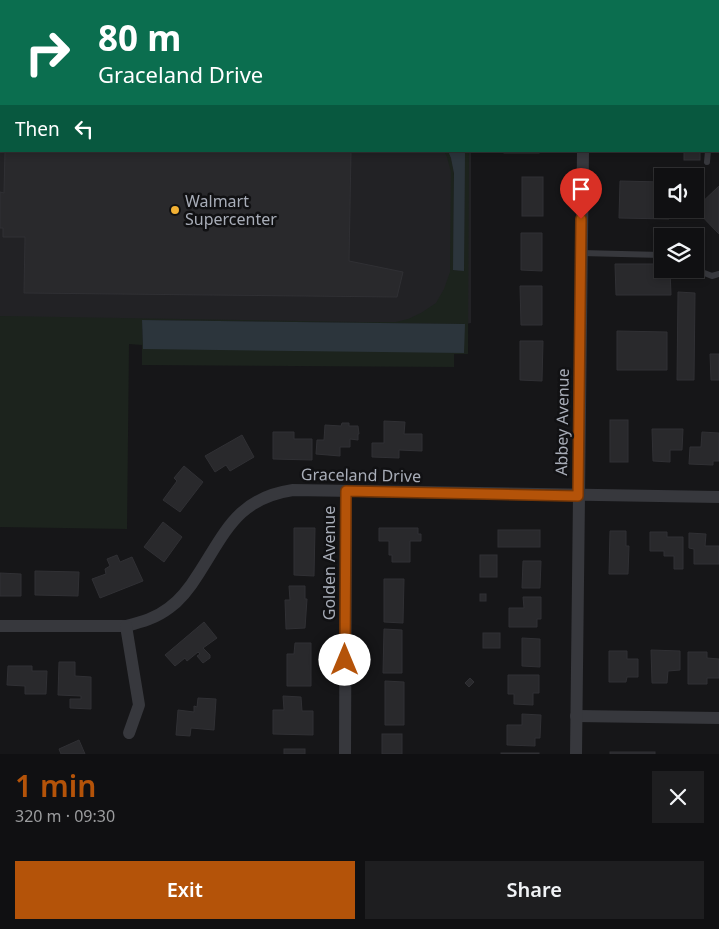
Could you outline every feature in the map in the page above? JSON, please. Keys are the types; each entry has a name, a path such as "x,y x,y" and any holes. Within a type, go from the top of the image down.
{"street":[{"name":"Abbey Avenue","path":"576,754 583,152"},
{"name":"Graceland Drive","path":"0,626 126,626 156,616 170,608 182,597 230,523 240,512 252,503 278,492 293,490 719,497"},
{"name":"Golden Avenue","path":"345,754 346,491"},
{"path":"126,626 139,705 129,733"},
{"path":"576,716 719,718"}],"lane":[{"path":"707,162 708,152"},
{"path":"581,253 654,255"},
{"path":"704,273 712,276 719,274"}],"shaded area":[{"name":"Walmart Supercenter","path":"0,152 471,152 471,323 142,320 0,341"},
{"path":"444,152 448,152 454,173 453,270 464,271 465,152 469,152 468,354 454,354 454,367 142,365 142,345 129,344 127,529 0,527 0,316 361,322 396,322 408,319 436,303 444,289 450,272 451,172","holes":["142,320 464,324 143,348"]},
{"path":"448,152 465,152 464,271 453,270 454,173"},
{"path":"142,320 465,324 464,353 143,349"}],"building":[{"name":"Walmart Supercenter","path":"5,152 351,152 349,261 403,272 397,297 24,293 25,237 3,237 3,228 0,228 0,192 4,193"},
{"path":"504,152 539,152 539,153"},
{"path":"684,152 700,152 700,160 684,160"},
{"path":"522,177 543,177 543,216 522,216"},
{"path":"620,181 654,182 654,218 669,219 619,218"},
{"path":"719,186 719,234 704,218 704,200"},
{"path":"521,233 542,233 542,271 521,270"},
{"path":"615,264 654,264 654,278 670,278 671,295 616,295"},
{"path":"520,286 542,286 542,325 521,325"},
{"path":"678,292 695,293 694,380 677,380"},
{"path":"617,331 667,332 667,370 617,370"},
{"path":"520,341 543,341 542,381 520,380"},
{"path":"710,354 719,354 719,380 711,380"},
{"path":"610,420 628,420 628,462 610,462"},
{"path":"384,421 405,422 404,434 422,434 422,451 399,450 399,458 372,457 372,443 384,443"},
{"path":"342,423 349,423 349,426 358,426 358,440 350,439 350,447 340,447 340,456 316,454 317,440 324,440 325,425 341,426"},
{"path":"652,429 683,429 682,450 670,450 670,462 653,461"},
{"path":"273,432 294,432 294,439 312,439 312,460 273,459"},
{"path":"702,432 719,433 719,461 713,461 713,465 689,464 690,447 701,447"},
{"path":"242,435 254,457 230,471 226,465 215,472 205,456"},
{"path":"184,466 203,482 180,512 163,500 177,481 174,478"},
{"path":"163,522 182,537 164,562 144,547"},
{"path":"294,528 315,528 314,576 294,575"},
{"path":"379,528 418,528 418,534 421,534 421,541 410,541 410,562 392,562 392,555 389,555 389,541 379,541"},
{"path":"498,530 540,530 540,547 498,547"},
{"path":"610,531 626,531 626,546 629,546 628,574 609,574"},
{"path":"650,532 667,532 667,537 683,537 683,569 674,569 674,556 664,556 664,551 650,551"},
{"path":"689,533 706,534 705,546 719,546 719,564 694,564 694,549 689,548"},
{"path":"117,555 120,562 132,557 143,581 100,598 92,579 106,574 105,569 110,566 107,559"},
{"path":"480,555 497,555 497,577 480,577"},
{"path":"523,561 541,561 540,588 522,588"},
{"path":"35,571 79,572 78,596 35,595"},
{"path":"0,573 21,574 21,596 0,596"},
{"path":"384,579 404,579 403,623 384,622"},
{"path":"289,586 305,586 305,599 307,599 305,628 286,629 285,600 290,600"},
{"path":"480,594 486,594 486,601 480,601"},
{"path":"523,597 541,597 541,619 537,619 537,627 509,627 509,608 524,608"},
{"path":"204,622 217,638 203,648 210,655 210,658 203,663 197,656 200,654 198,652 187,661 185,658 175,666 165,655"},
{"path":"384,629 402,630 402,673 383,673"},
{"path":"483,633 500,633 500,648 483,648"},
{"path":"522,638 540,639 540,667 522,666"},
{"path":"295,643 311,643 311,686 287,686 287,654 294,654"},
{"path":"651,650 680,651 680,670 668,671 667,683 652,683"},
{"path":"609,651 627,651 627,659 638,659 638,677 627,677 626,682 609,682"},
{"path":"688,652 707,652 707,658 719,659 719,678 707,678 707,684 688,684"},
{"path":"59,662 75,662 75,676 91,677 91,709 70,708 70,699 81,699 81,696 58,695"},
{"path":"8,666 32,666 32,671 47,671 46,694 25,694 25,686 7,685"},
{"path":"508,675 539,675 539,693 533,693 533,705 514,704 514,694 508,694"},
{"path":"470,678 474,682 469,687 465,683"},
{"path":"385,681 404,682 404,725 385,725"},
{"path":"283,696 301,697 302,711 313,711 313,735 273,734 273,710 284,710"},
{"path":"198,698 216,699 214,730 191,728 190,736 176,735 178,710 194,712 194,706 197,707"},
{"path":"522,714 541,715 540,738 535,738 535,746 507,745 507,725 522,725"},
{"path":"382,734 402,734 402,754 382,754"},
{"path":"79,740 85,754 61,754 59,749"},
{"path":"284,749 305,749 305,754 284,754"},
{"path":"610,752 655,752 655,754 610,754"},
{"path":"539,753 539,754 501,754"}],"place":[{"name":"Walmart Supercenter","path":"175,210"}],"route":[{"path":"345,660 346,491 578,496 581,219"}]}
